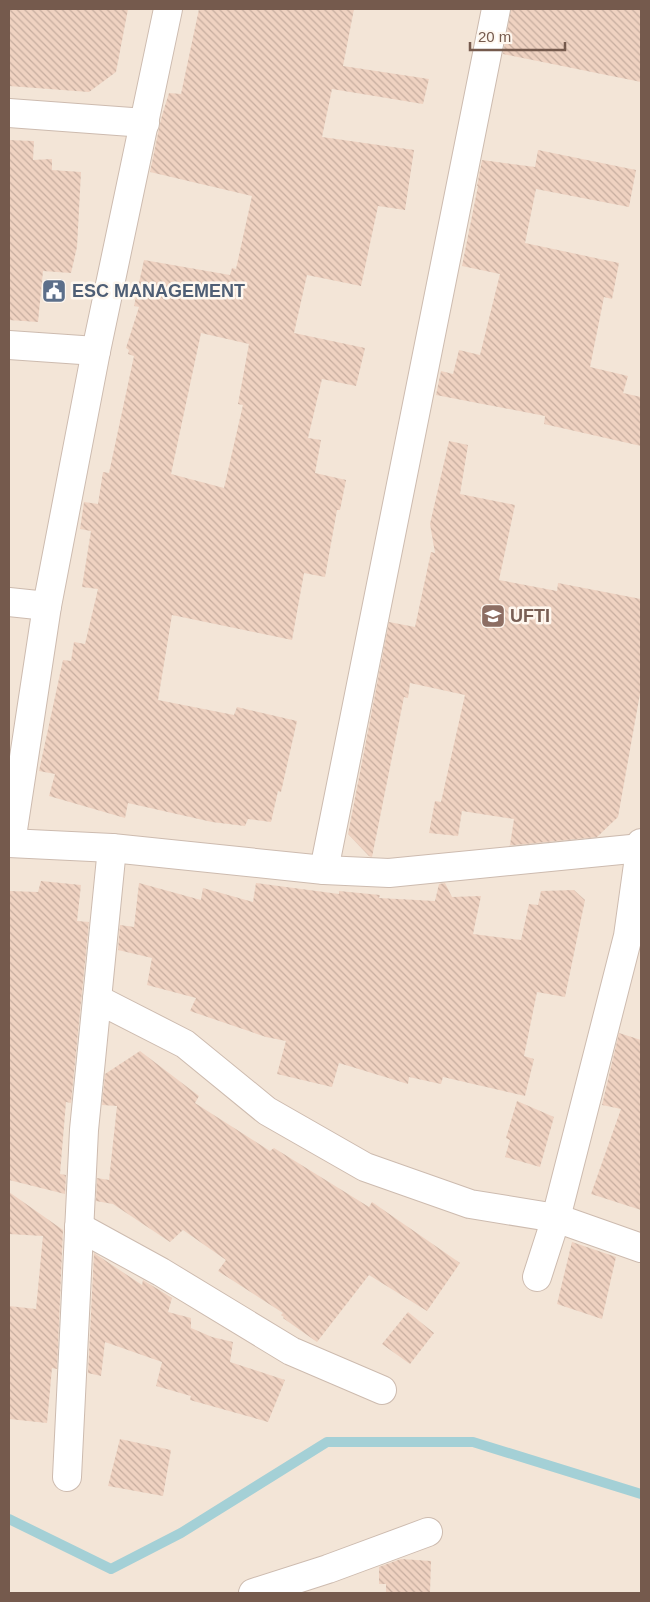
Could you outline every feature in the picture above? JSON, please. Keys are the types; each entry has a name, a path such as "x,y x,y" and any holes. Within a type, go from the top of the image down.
{"street":[{"path":"168,9 96,351 47,606 10,843 112,848 324,870 389,873 641,847 635,938 556,1218 537,1277"},
{"path":"324,870 496,9"},
{"path":"9,113 145,123"},
{"path":"9,345 96,351"},
{"path":"9,602 47,606"},
{"path":"67,1477 84,1130 112,848"},
{"path":"97,999 185,1044 267,1111 365,1167 470,1204 556,1218 641,1248"},
{"path":"79,1227 161,1272 291,1351 382,1390"},
{"path":"253,1593 328,1569 428,1532"}],"shaded area":[{"path":"9,9 641,9 641,1593 9,1593"}],"building":[{"path":"9,9 128,9 116,72 89,92 9,86"},
{"path":"199,9 354,9 343,66 429,79 423,104 332,89 322,137 414,150 405,210 378,206 361,286 307,275 294,333 365,348 356,386 322,379 308,438 321,440 315,473 346,480 340,510 337,510 325,577 304,573 292,640 172,615 158,700 234,715 237,707 297,721 281,792 278,791 271,822 248,819 245,826 212,822 128,803 125,818 49,796 55,774 39,771 63,660 71,661 74,642 85,644 98,589 82,587 91,531 80,529 84,502 98,504 103,472 109,473 134,356 128,354 129,350 126,348 139,307 134,306 144,260 230,275 232,268 236,269 252,196 150,172 161,119 169,93 181,94","holes":["201,333 249,344 238,404 243,405 224,488 171,474"]},
{"path":"511,9 641,9 641,82 503,54"},
{"path":"9,140 34,141 33,160 52,159 52,170 81,172 77,247 71,273 43,271 38,322 9,320"},
{"path":"538,150 636,170 629,207 536,189 525,243 619,263 612,299 604,297 590,367 628,376 623,393 641,397 641,446 544,424 545,416 436,395 441,371 453,374 459,350 480,355 500,274 462,266 482,160 535,167"},
{"path":"449,441 468,445 460,494 515,505 499,580 557,591 558,583 641,599 641,688 618,817 597,837 515,845 510,845 514,819 462,811 458,836 429,833 435,801 441,802 465,695 410,683 408,698 404,697 372,857 348,834 389,622 415,627 431,552 435,553 430,524"},
{"path":"41,881 81,885 77,921 89,922 71,1103 66,1102 60,1174 66,1175 65,1194 9,1180 9,891 38,892"},
{"path":"139,883 201,900 203,888 253,902 256,883 339,894 339,891 380,895 379,898 435,901 439,884 445,883 452,897 481,896 473,934 521,940 529,904 538,905 541,891 574,890 585,900 565,997 537,992 524,1056 534,1059 525,1096 443,1077 441,1084 409,1077 408,1084 339,1063 332,1087 277,1074 286,1041 266,1037 190,1011 196,998 147,985 152,958 118,950 120,925 134,927"},
{"path":"619,1033 641,1040 641,1210 591,1194 621,1109 602,1105"},
{"path":"140,1051 199,1096 195,1103 270,1151 274,1148 369,1207 372,1202 460,1263 427,1311 369,1275 317,1342 283,1318 281,1315 283,1313 218,1271 226,1260 183,1230 170,1242 113,1204 96,1201 97,1178 109,1180 117,1106 102,1105 105,1074"},
{"path":"517,1101 554,1117 540,1167 505,1157 510,1140 506,1138"},
{"path":"9,1192 63,1230 57,1369 52,1368 47,1423 9,1419 9,1306 36,1309 43,1236 9,1234"},
{"path":"572,1242 616,1257 602,1319 557,1304"},
{"path":"94,1253 142,1285 143,1280 172,1298 168,1312 191,1318 191,1328 212,1337 233,1342 230,1362 285,1380 268,1422 190,1400 191,1396 156,1386 162,1362 105,1342 101,1376 88,1373"},
{"path":"408,1312 434,1333 410,1364 382,1344"},
{"path":"120,1439 171,1450 163,1496 108,1486"},
{"path":"401,1559 431,1561 430,1593 386,1593 386,1584 379,1584 379,1567"}],"waterway":[{"path":"9,1519 111,1569 181,1533 327,1442 473,1442 641,1494"}],"place":[{"name":"ESC MANAGEMENT","path":"54,291"},
{"name":"UFTI","path":"493,616"}]}
